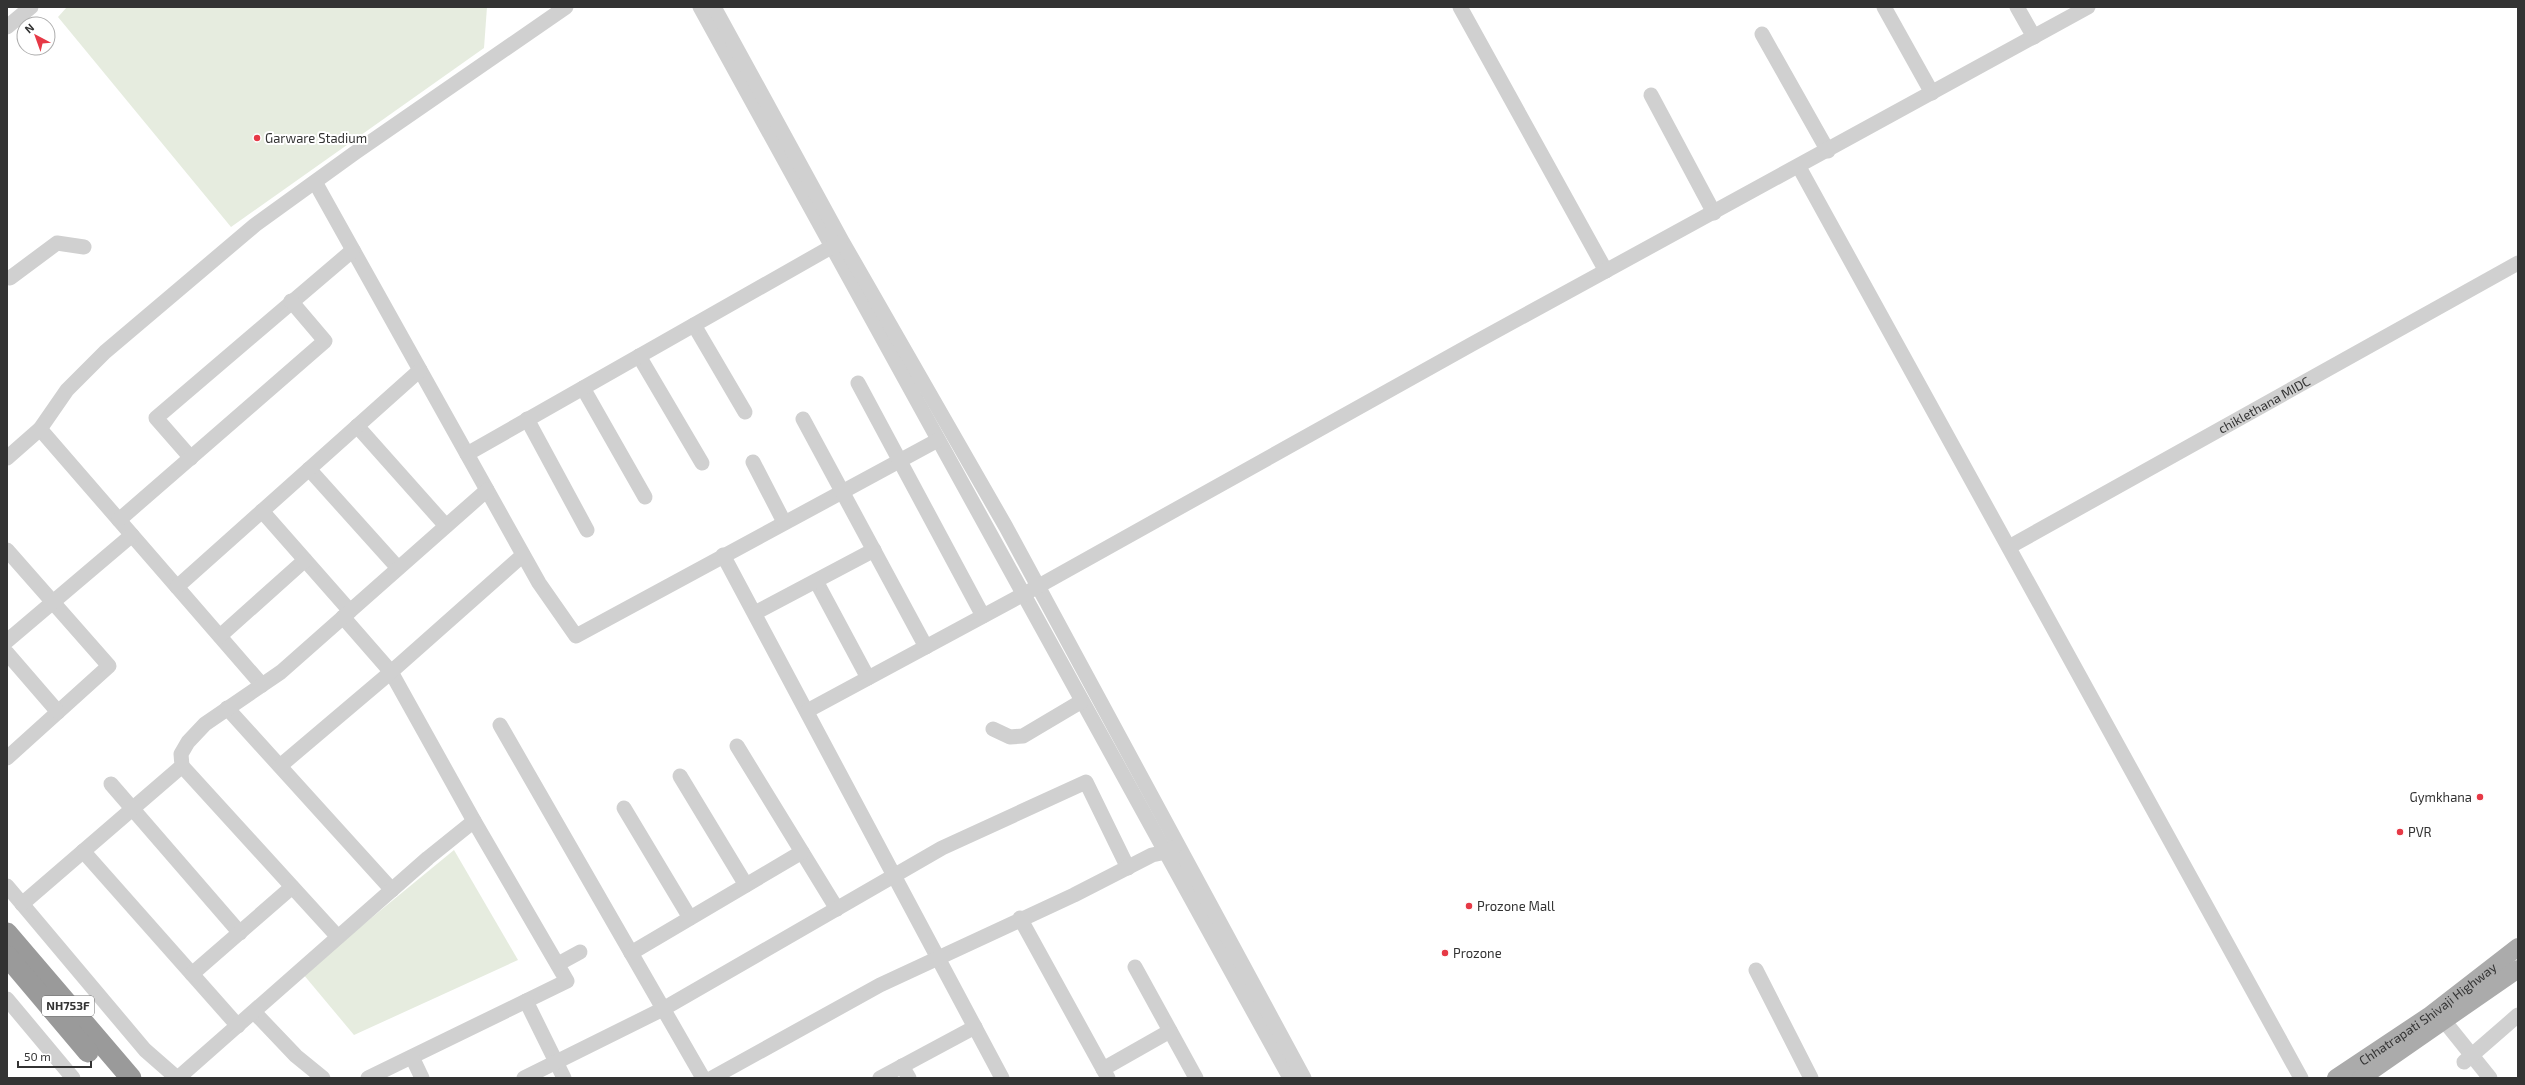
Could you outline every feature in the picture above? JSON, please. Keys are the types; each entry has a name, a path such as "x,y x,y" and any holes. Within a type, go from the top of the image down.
{"highway":[{"name":"NH753F","path":"7,933 131,1078"},
{"name":"NH753F","path":"7,956 111,1078"}],"main road":[{"name":"Chhatrapati Shivaji Highway","path":"2361,1078 2437,1019 2518,947"},
{"name":"Chhatrapati Shivaji Highway","path":"2336,1078 2437,1019 2518,969"}],"street":[{"path":"7,16 17,7"},
{"path":"7,27 31,7"},
{"path":"7,458 40,429 67,390 105,352 255,225 566,7"},
{"path":"700,7 787,154 837,244 938,440 992,537 1022,596 1165,846 1304,1078"},
{"path":"714,7 787,154"},
{"path":"1460,7 1606,271"},
{"path":"1884,7 1932,93"},
{"path":"2017,7 2034,37"},
{"path":"807,711 1022,596 1474,343 1799,167 2088,7"},
{"path":"1762,34 1828,150"},
{"path":"1651,95 1714,213"},
{"path":"1799,167 2301,1078"},
{"path":"315,182 539,583 576,636 784,522 938,440"},
{"path":"10,278 57,243 84,247"},
{"path":"467,454 837,244"},
{"path":"837,244 928,388 1037,587 1165,846 1290,1078"},
{"path":"191,458 156,418 291,301 353,250"},
{"name":"chiklethana MIDC","path":"2009,547 2518,263"},
{"path":"119,520 325,341 291,301"},
{"path":"694,325 744,412"},
{"path":"640,356 702,463"},
{"path":"177,586 420,370"},
{"path":"858,383 983,616"},
{"path":"583,388 645,497"},
{"path":"803,419 926,647"},
{"path":"527,420 587,530"},
{"path":"357,426 446,526"},
{"path":"40,429 262,685"},
{"path":"753,462 784,522"},
{"path":"309,469 398,568"},
{"path":"338,938 182,766 181,754 188,742 205,724 262,685 346,614 487,490"},
{"path":"262,511 305,560 391,672 474,821 568,981 368,1078"},
{"path":"7,641 132,535"},
{"path":"754,613 874,550"},
{"path":"7,552 109,666 8,754"},
{"path":"280,766 391,672 523,555"},
{"path":"723,556 1002,1078"},
{"path":"220,636 305,560"},
{"path":"816,581 868,678"},
{"path":"7,653 58,712"},
{"path":"992,729 1010,737 1024,736 1082,701"},
{"path":"227,708 392,890"},
{"path":"500,725 703,1078"},
{"path":"737,746 837,909"},
{"path":"22,904 182,766"},
{"path":"680,776 746,885"},
{"path":"524,1078 663,1009 942,848 1086,782 1128,868"},
{"path":"111,784 240,933"},
{"path":"624,808 690,918"},
{"path":"7,886 145,1050 178,1078 392,890 474,821"},
{"path":"712,1078 874,988 1128,868 1165,846"},
{"path":"83,852 238,1026"},
{"path":"631,952 802,852"},
{"path":"192,974 292,887"},
{"path":"1020,918 1106,1074 1170,1031"},
{"path":"558,964 580,952"},
{"path":"1135,967 1196,1078"},
{"path":"1756,970 1811,1078"},
{"path":"7,999 73,1078"},
{"path":"526,1001 564,1078"},
{"path":"254,1012 296,1056 323,1078"},
{"path":"2467,1059 2518,1015"},
{"path":"2437,1019 2467,1059 2478,1078"},
{"path":"880,1078 906,1072 975,1026"},
{"path":"412,1057 422,1078"},
{"path":"2467,1059 2490,1078"}],"shaded area":[{"name":"Garware Stadium","path":"67,7 487,7 484,48 231,227 58,17"},
{"path":"454,850 518,960 354,1035 303,974"}],"place":[{"name":"Garware Stadium","path":"257,138"},
{"name":"Gymkhana","path":"2480,797"},
{"name":"PVR","path":"2400,832"},
{"name":"Prozone Mall","path":"1469,906"},
{"name":"Prozone","path":"1445,953"}]}
